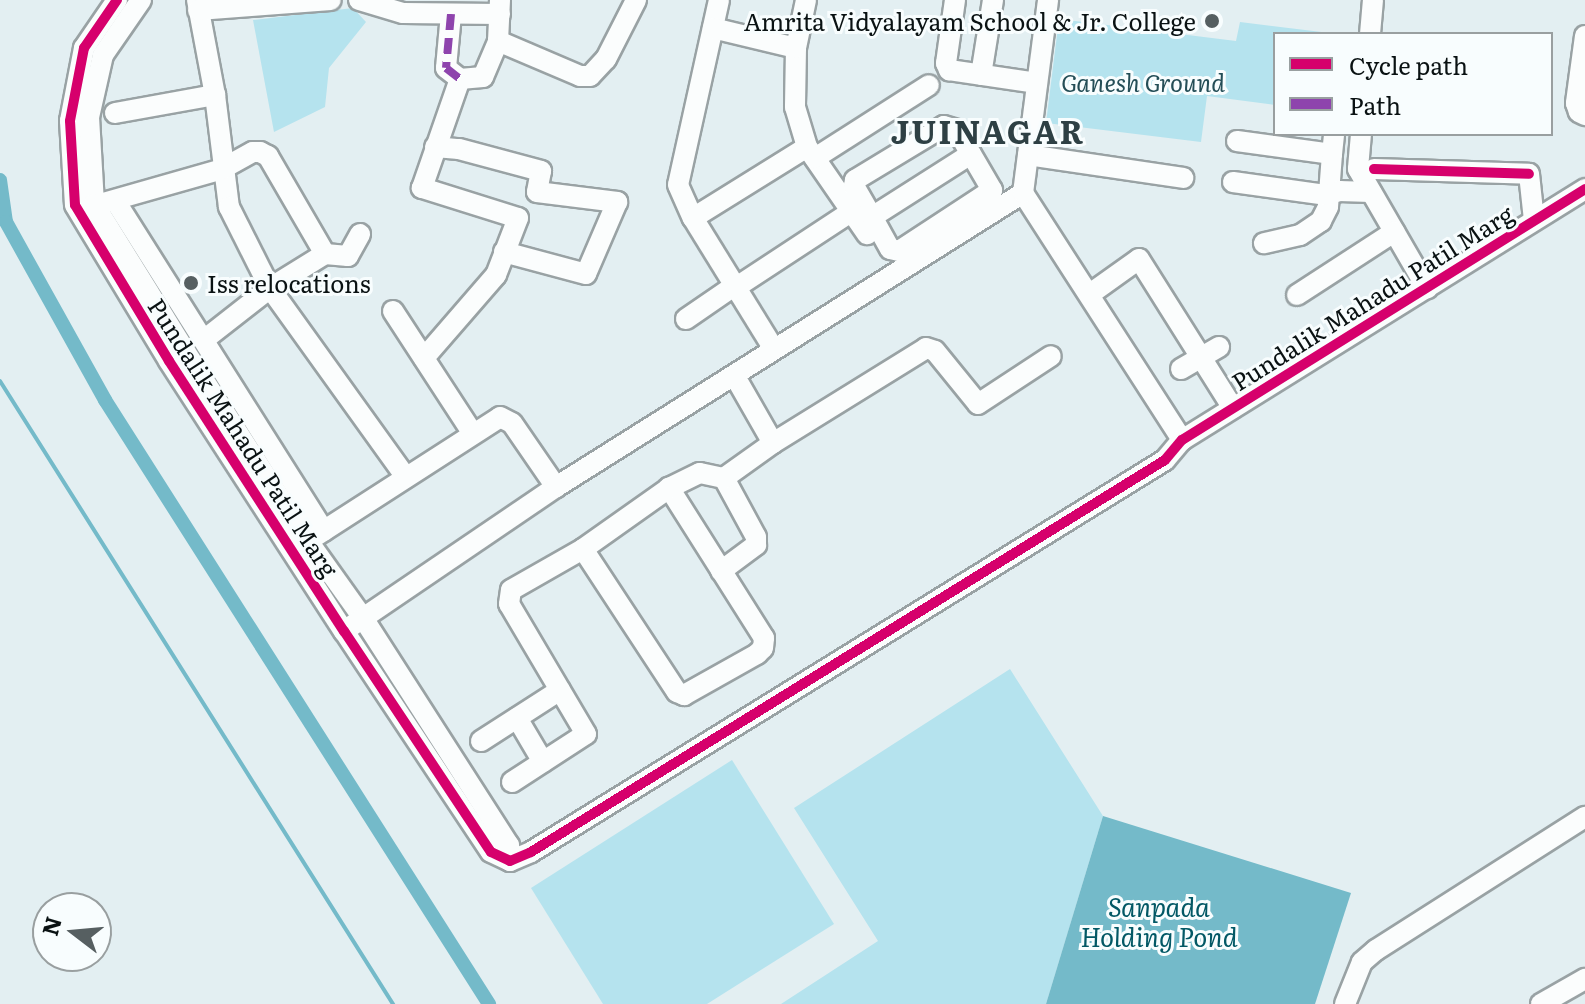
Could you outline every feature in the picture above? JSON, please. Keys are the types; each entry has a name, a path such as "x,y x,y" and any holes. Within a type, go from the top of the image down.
{"street":[{"name":"Pundalik Mahadu Patil Marg","path":"117,0 84,48 70,121 84,204 363,618 509,845 510,861"},
{"name":"Pundalik Mahadu Patil Marg","path":"84,204 89,117 103,55 141,0"},
{"path":"331,0 198,5 215,95 222,169 229,207 270,288 406,477"},
{"path":"359,0 403,13 445,9 500,7 498,41 483,77 460,79 446,68 445,9"},
{"path":"498,41 580,76 590,76 606,59 636,0"},
{"path":"719,0 678,185 693,218 738,285 774,349"},
{"path":"806,0 796,48 795,107 811,152 862,217 890,249 899,251 992,190 957,130 944,126 855,180 862,217 894,274"},
{"path":"955,0 946,63 949,70 1037,83"},
{"path":"981,75 993,0"},
{"path":"1048,0 1023,193 1182,440"},
{"path":"1370,32 1373,0"},
{"path":"713,28 796,48"},
{"path":"1585,36 1576,103 1579,112 1585,115"},
{"path":"424,358 496,275 518,218 422,188 460,79"},
{"path":"693,218 929,85"},
{"path":"115,113 215,95"},
{"path":"1361,136 1358,169 1427,288"},
{"path":"1237,141 1333,144 1328,207 1321,221 1300,235 1264,243"},
{"path":"435,147 459,149 541,171 537,192 617,202 586,274 504,252"},
{"path":"84,204 116,202 222,169 253,152 268,156 325,254"},
{"path":"686,319 738,285 971,154"},
{"path":"1028,155 1183,178"},
{"path":"1374,169 1529,174 1534,220"},
{"path":"1233,182 1327,195 1339,191 1371,192"},
{"name":"Pundalik Mahadu Patil Marg","path":"510,861 545,844 1165,460 1182,440 1585,189"},
{"path":"344,631 556,487 1023,193"},
{"path":"116,202 205,339 309,541 493,419 507,420 556,487"},
{"path":"1297,295 1394,232"},
{"path":"205,339 270,288 325,254 348,256 360,234"},
{"path":"1090,294 1139,259 1210,352 1233,408"},
{"path":"393,311 472,432"},
{"path":"512,782 586,734 507,598 511,590 583,549 669,488 700,473 724,478 773,443 926,348 935,351 978,404 1051,356"},
{"path":"1181,369 1210,352"},
{"path":"734,375 773,443"},
{"path":"721,571 756,545 756,537 724,478"},
{"path":"583,549 677,692 684,695 763,648 764,638 757,624 669,488"},
{"name":"Pundalik Mahadu Patil Marg","path":"309,541 344,631 491,852 510,861"},
{"path":"481,741 560,690"},
{"path":"517,718 543,762"},
{"path":"1345,1004 1362,962 1376,950 1585,817"},
{"path":"1541,1004 1585,979"}],"green space":[{"path":"353,8 366,22 329,68 325,107 274,132 253,20"},
{"name":"Ganesh Ground","path":"1059,19 1236,41 1240,22 1322,32 1273,32 1273,105 1207,96 1201,142 1046,123"},
{"path":"1010,669 1103,816 1046,1004 781,1004 878,941 794,808"},
{"path":"732,760 834,924 707,1004 603,1004 531,888"}],"water":[{"name":"Sanpada Holding Pond","path":"1103,816 1351,893 1315,1004 1046,1004"}],"waterway":[{"path":"0,180 6,222 105,400 489,1004"},
{"path":"0,381 393,1004"}],"marked path":[{"path":"451,14 446,68 460,79"}],"cycle path":[{"path":"117,0 84,48 70,121 75,205 169,361 344,631 491,852 510,861 531,852 1165,460 1182,440 1585,189"},
{"path":"1374,169 1529,174"}],"place":[{"name":"Amrita Vidyalayam School & Jr. College","path":"1212,21"},
{"name":"Iss relocations","path":"191,283"}],"district":[{"name":"JUINAGAR","path":"988,130"}]}
